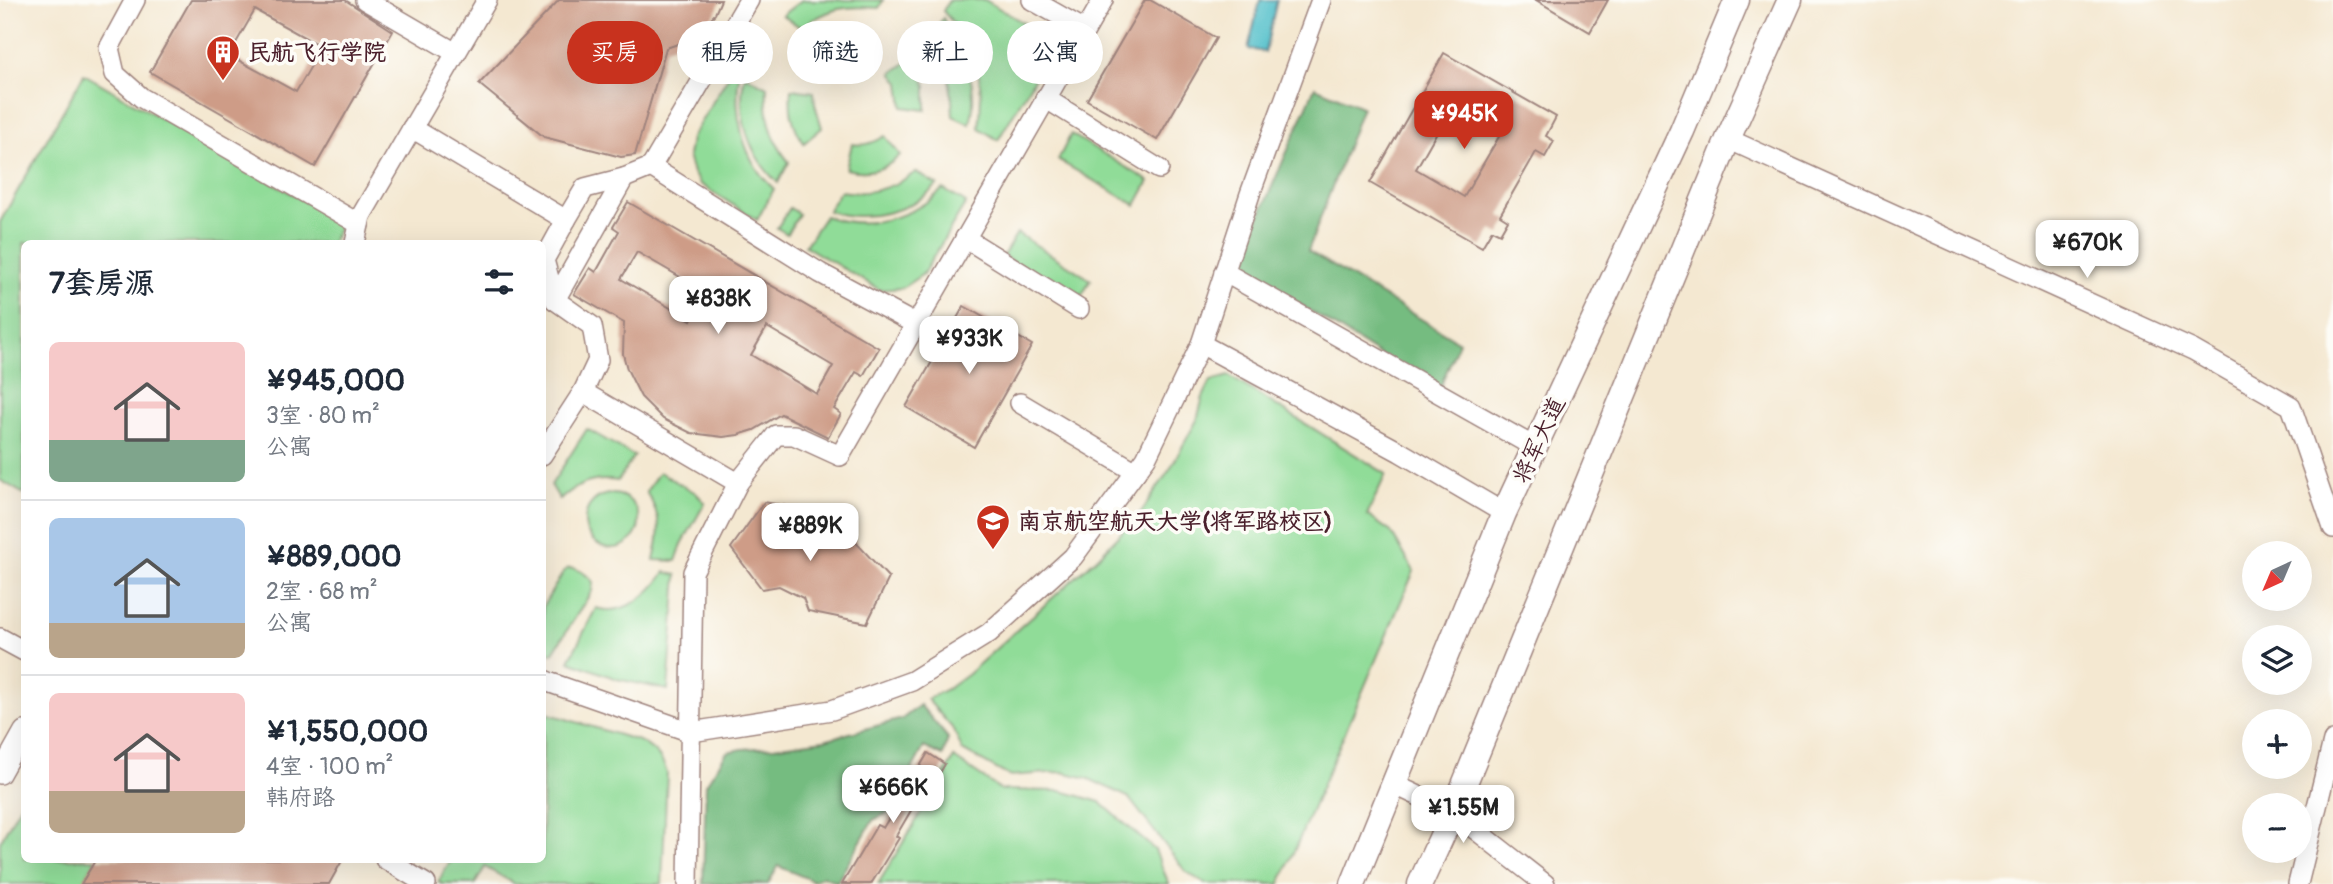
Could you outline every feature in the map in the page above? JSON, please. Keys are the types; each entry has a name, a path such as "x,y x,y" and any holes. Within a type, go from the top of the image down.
{"main road":[{"name":"将军大道","path":"1353,884 1504,513 1682,131 1737,0"},
{"path":"1420,884 1453,812 1728,139 1790,0"}],"street":[{"path":"135,0 109,48 115,74 142,98 359,224"},
{"path":"365,0 456,53"},
{"path":"356,240 361,216 487,0"},
{"path":"546,256 585,188 624,178 651,167 749,0"},
{"path":"1032,0 1068,21"},
{"path":"1090,21 1103,0"},
{"path":"546,680 691,732 832,710 912,681 989,633 1073,557 1146,458 1201,344 1250,194 1321,0"},
{"path":"688,884 692,572 738,483 776,435 794,435 840,456 1053,84"},
{"path":"1045,98 1159,169"},
{"path":"412,128 566,220"},
{"path":"1728,139 2193,350 2291,406 2333,528"},
{"path":"651,167 820,273 915,324"},
{"path":"555,300 624,178"},
{"path":"965,238 1079,309"},
{"path":"546,267 555,300 592,327 598,360 583,392 546,448"},
{"path":"1224,272 1536,448"},
{"path":"1201,344 1400,452 1504,513"},
{"path":"583,392 738,483"},
{"path":"1020,403 1136,472"},
{"path":"0,638 21,649"},
{"path":"0,774 21,736"},
{"path":"2298,884 2333,741"},
{"path":"1393,784 1453,812 1545,884"},
{"path":"391,863 426,884"}],"green space":[{"path":"802,0 883,0 879,8 838,9 811,21 791,21 782,15"},
{"path":"949,0 985,0 1020,21 1007,21 1007,84 1031,84 998,140 979,128 980,84 993,84 993,21 952,21 943,11"},
{"path":"84,74 341,222 333,240 21,240 21,492 0,480 0,222"},
{"path":"724,84 738,84 739,118 747,149 754,164 774,189 757,220 700,184 693,173 688,156 691,138"},
{"path":"743,84 762,84 767,87 770,127 789,162 778,183 752,147 743,119"},
{"path":"900,84 926,84 926,110 903,107"},
{"path":"950,84 971,84 973,109 970,124 953,116"},
{"path":"1315,87 1362,107 1308,251 1459,342 1438,392 1238,265"},
{"path":"791,89 814,92 822,128 804,143 792,117"},
{"path":"1071,134 1149,181 1136,205 1058,160"},
{"path":"885,136 900,155 888,165 875,170 846,169 852,144 861,145"},
{"path":"916,172 937,185 914,203 872,215 857,216 828,211 840,191 880,189"},
{"path":"943,189 966,203 923,274 902,288 880,290 805,246 825,216 856,222 887,219 917,208"},
{"path":"790,208 799,214 787,234 777,228"},
{"path":"1017,233 1091,280 1077,303 1003,256"},
{"path":"1229,376 1386,474 1367,515 1391,532 1414,571 1280,884 1206,884 1186,872 1128,797 1087,778 1062,772 1009,776 962,750 954,730 927,699 968,674 1098,557 1142,511 1170,469 1197,420 1203,397 1211,381"},
{"path":"587,429 634,456 618,481 586,483 560,500 551,485"},
{"path":"659,472 696,493 705,503 682,544 676,561 654,560 659,524 646,492"},
{"path":"612,494 631,502 639,521 631,540 612,548 593,540 585,521 593,502"},
{"path":"572,568 588,577 593,582 592,591 552,654 546,650 546,601 564,571"},
{"path":"665,572 677,575 668,690 617,679 569,661 596,608 617,609 636,602"},
{"path":"920,705 948,738 943,756 924,747 889,812 873,820 837,882 823,876 813,881 778,866 768,884 703,884 706,784 727,752 824,740 902,719"},
{"path":"546,713 639,741 653,750 663,762 667,773 662,884 515,884 485,867 475,884 438,882 450,863 546,863"},
{"path":"954,758 1001,790 1062,791 1100,802 1155,850 1169,884 878,884"},
{"path":"21,804 21,863 94,863 82,884 0,884 0,842"}],"water":[{"path":"1260,0 1277,0 1265,52 1248,49"}],"building":[{"name":"民航飞行学院","path":"191,0 345,0 393,31 315,167 150,72","holes":["255,10 322,47 296,92 229,55"]},
{"path":"559,0 721,0 715,14 708,21 677,21 677,44 666,48 663,58 663,21 567,21 567,84 656,84 635,155 621,157 544,137 479,84"},
{"path":"1145,0 1150,0 1216,38 1157,140 1087,100 1096,84 1103,84 1103,72"},
{"path":"1536,0 1608,0 1590,32"},
{"path":"1444,53 1556,117 1546,136 1554,141 1545,157 1536,152 1500,215 1508,220 1500,234 1492,230 1482,247 1370,183","holes":["1455,100 1504,128 1464,197 1416,169"]},
{"path":"628,202 879,348 863,376 856,372 834,409 841,414 828,437 781,414 754,430 723,437 691,433 663,419 641,397 627,369 623,354 624,323 574,294 590,268 596,272 619,231 613,227","holes":["637,252 706,292 691,320 621,279","767,327 833,366 817,394 751,355"]},
{"path":"964,306 1032,345 974,447 906,407"},
{"path":"764,502 813,511 818,525 840,539 851,537 889,578 867,623 808,611 803,598 779,586 762,589 731,548"},
{"path":"928,753 945,764 928,794 923,790 896,836 899,838 871,884 842,884 877,825 883,828"},
{"path":"94,863 341,863 329,884 81,884"}],"place":[{"name":"民航飞行学院","path":"223,82"},
{"name":"南京航空航天大学(将军路校区)","path":"993,551"}]}
